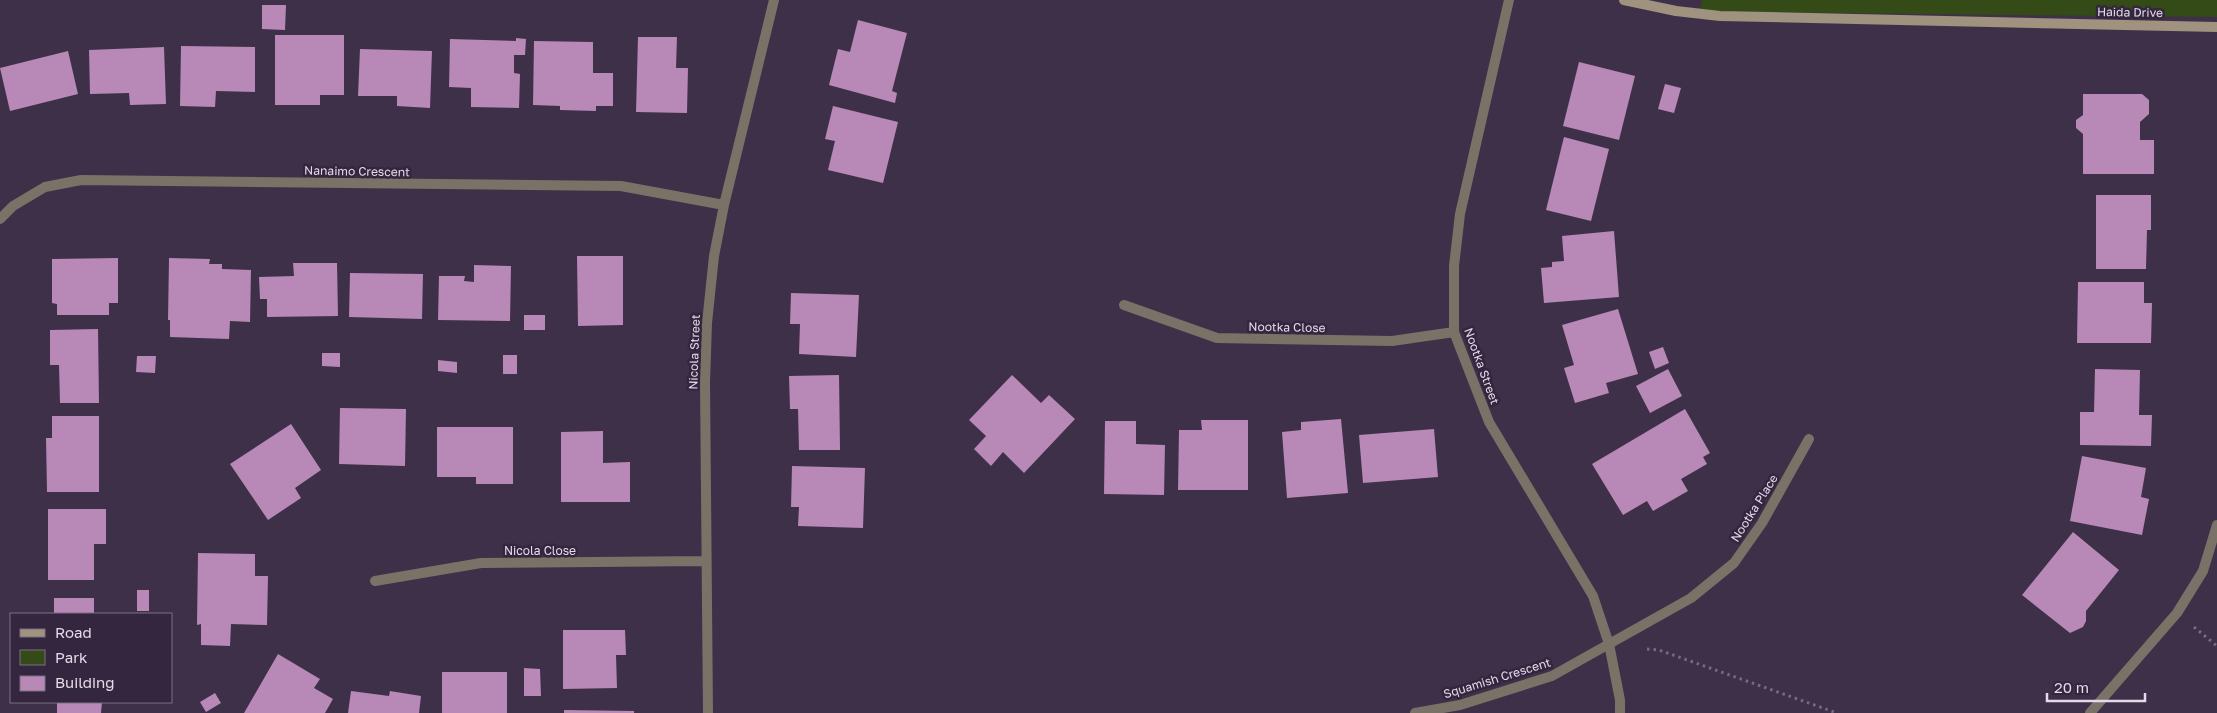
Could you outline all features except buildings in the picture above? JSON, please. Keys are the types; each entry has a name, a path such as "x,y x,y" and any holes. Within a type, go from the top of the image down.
{"street":[{"name":"Nicola Street","path":"708,713 705,382 707,323 714,256 724,205 774,0"},
{"name":"Nootka Street","path":"1509,0 1460,214 1454,266 1454,332 1489,422 1593,596 1609,644 1620,700 1620,713"},
{"name":"Haida Drive","path":"1624,0 1676,11 1720,16 2217,26"},
{"name":"Nanaimo Crescent","path":"0,219 13,206 45,187 81,180 621,186 724,205"},
{"name":"Nootka Close","path":"1124,305 1217,338 1392,341 1454,332"},
{"name":"Nootka Place","path":"1609,644 1691,598 1734,563 1762,523 1809,439"},
{"path":"2090,713 2177,613 2203,571 2217,524"},
{"name":"Nicola Close","path":"375,580 481,563 706,562"},
{"name":"Squamish Crescent","path":"1415,713 1460,705 1552,676 1609,644"}],"path":[{"path":"2177,613 2217,646"},
{"path":"1609,644 1659,650 1837,713"}],"green space":[{"path":"1702,0 2217,0 2217,17 1720,12 1700,9"}]}
